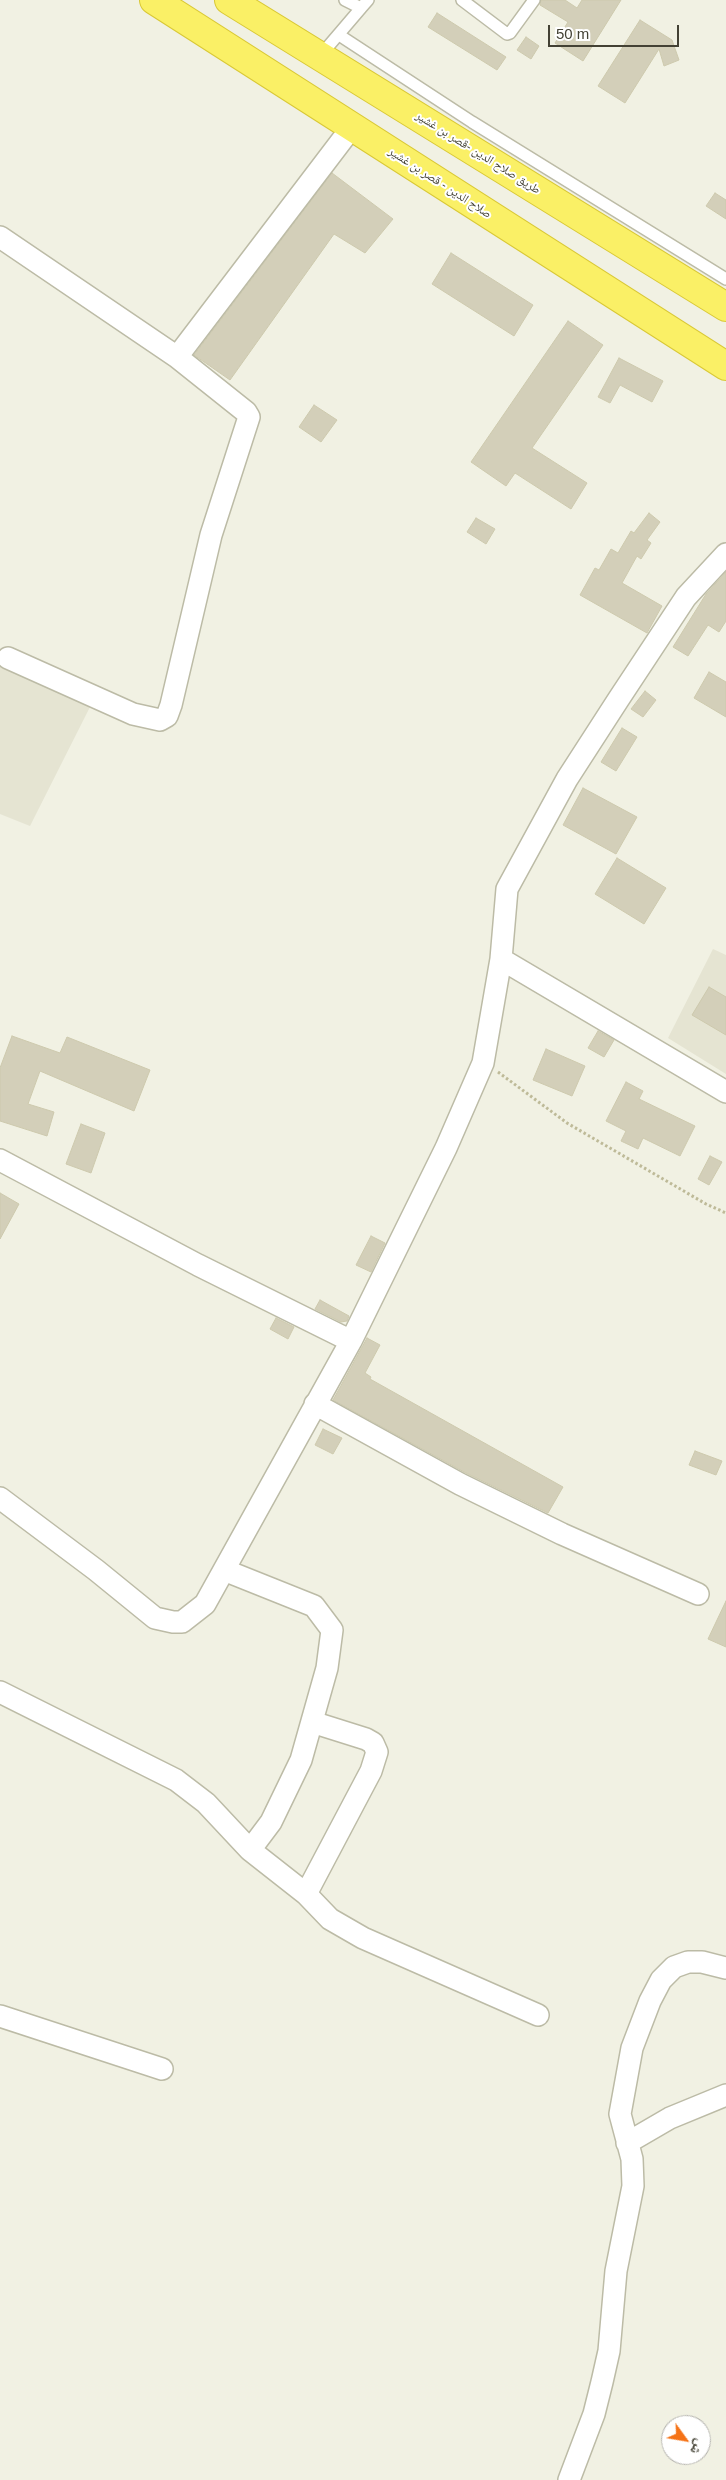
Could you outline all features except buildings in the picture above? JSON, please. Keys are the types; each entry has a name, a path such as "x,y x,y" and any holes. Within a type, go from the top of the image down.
{"highway":[{"name":"طريق صلاح الدين -قصر بن غشير","path":"229,0 726,307"},
{"name":"صلاح الدين - قصر بن غشير","path":"157,3 726,366"}],"street":[{"path":"176,357 188,345 352,127"},
{"path":"0,237 176,357 246,412 248,417 211,535 167,716 160,720 133,714 8,658"},
{"path":"0,1498 89,1565 155,1618 182,1622 205,1604 351,1341 446,1148 483,1063 501,959 507,889 567,779 686,596 726,554"},
{"path":"501,959 726,1092"},
{"path":"0,1160 198,1265 351,1341"},
{"path":"315,1404 468,1488 562,1534 698,1594"},
{"path":"224,1570 314,1606 332,1630 326,1668 301,1760 271,1822 250,1850"},
{"path":"0,1692 176,1780 206,1803 250,1850 306,1894 330,1919 363,1938 538,2015"},
{"path":"306,1894 371,1771 377,1752 372,1743 366,1739 312,1722"},
{"path":"569,2480 594,2414 609,2352 616,2271 633,2186 632,2159 620,2114 632,2048 661,1980 674,1967 688,1962 702,1962 726,1968"},
{"path":"0,2016 162,2069"},
{"path":"627,2143 670,2118 726,2096"}],"lane":[{"path":"320,56 339,36 364,4 345,0"},
{"path":"462,0 507,34 534,0"},
{"path":"339,36 472,122 726,279"}],"path":[{"path":"483,1063 567,1123 706,1204 726,1212"}],"shaded area":[{"path":"0,652 92,703 30,826 0,814"},
{"path":"713,949 726,955 726,1074 668,1038"}]}
